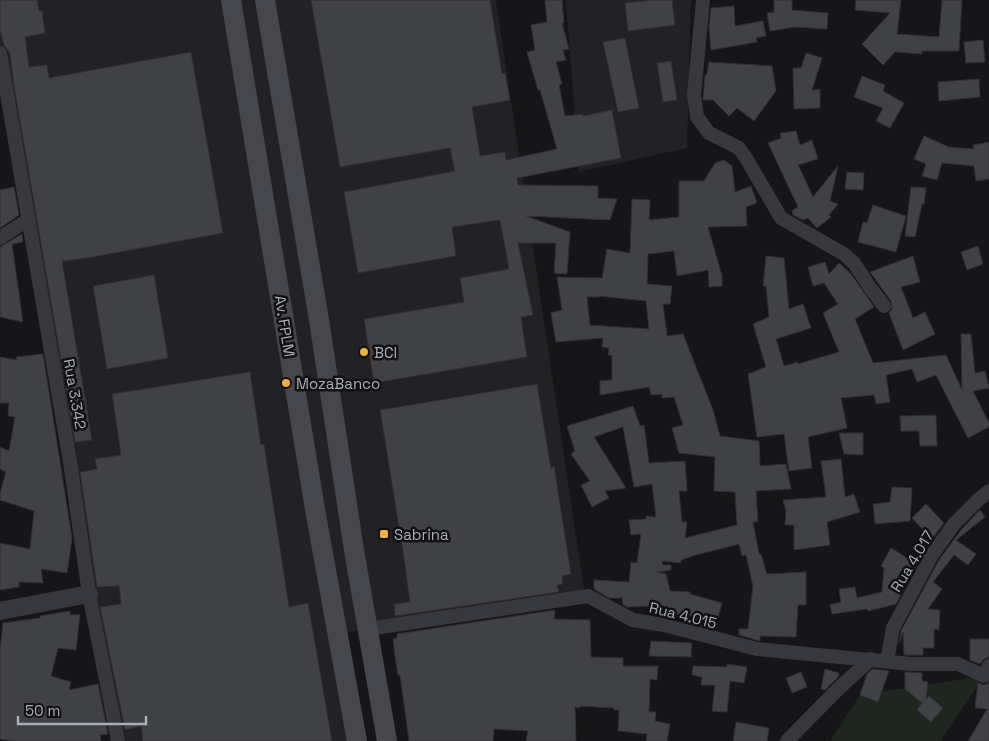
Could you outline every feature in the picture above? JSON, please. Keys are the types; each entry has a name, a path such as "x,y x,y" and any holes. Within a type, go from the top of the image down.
{"main road":[{"name":"Av. FPLM","path":"232,0 317,524 357,741"},
{"path":"265,0 319,320 354,550 387,741"},
{"path":"276,270 309,263"}],"street":[{"path":"703,0 694,94 697,117 709,133 739,148 781,218 844,254 854,264 870,289 884,306"},
{"name":"Rua 3.342","path":"0,53 70,462 89,594 118,741"},
{"path":"0,238 28,219"},
{"name":"Rua 4.017","path":"887,661 893,628 932,555 954,524 989,491"},
{"path":"0,611 89,594"},
{"name":"Rua 4.015","path":"368,629 588,596 633,620 757,649 911,664 958,664 984,676 989,666"},
{"path":"787,741 838,689 871,659"}],"shaded area":[{"path":"0,0 496,0 585,596 337,634 357,741 118,741 0,53"},
{"path":"566,0 691,0 687,148 579,172"},
{"path":"984,676 940,741 830,741 860,695"}],"building":[{"path":"0,0 37,0 39,11 42,11 45,33 25,37 29,67 47,65 49,78 191,52 223,233 62,261 92,440 75,442 10,53 4,45 0,30"},
{"path":"311,0 490,0 502,74 505,73 510,100 472,107 480,156 505,152 506,160 557,149 527,52 535,50 531,25 547,22 545,0 562,0 564,23 562,23 569,49 563,50 566,60 556,62 562,84 559,85 565,116 583,114 583,116 612,110 621,158 517,178 518,185 598,186 598,198 617,199 610,220 526,216 570,232 567,274 554,273 556,243 518,243 533,315 521,317 527,357 374,383 364,319 464,302 460,278 509,269 500,220 452,227 456,256 358,273 344,192 455,171 450,148 340,167"},
{"path":"672,0 675,25 628,31 625,3"},
{"path":"774,0 792,0 792,10 828,13 827,29 795,27 770,31 767,13 774,12"},
{"path":"856,0 901,0 897,34 939,37 942,0 962,0 959,51 922,51 922,54 895,52 883,65 862,44 890,13 855,10"},
{"path":"734,6 735,26 763,21 766,36 756,38 757,42 711,50 709,28 711,8"},
{"path":"625,38 639,108 618,112 603,42"},
{"path":"983,40 985,62 966,63 964,42"},
{"path":"806,53 822,58 812,90 820,89 820,108 794,109 793,68 801,68"},
{"path":"671,61 677,100 663,102 657,63"},
{"path":"709,62 772,66 776,91 754,121 737,108 729,116 713,100 703,100 705,76"},
{"path":"862,76 885,85 883,91 904,103 890,128 876,121 883,108 854,97"},
{"path":"979,79 980,97 939,101 938,82"},
{"path":"796,131 800,145 812,140 818,159 798,165 813,197 838,166 830,201 838,204 829,215 831,217 817,228 808,218 803,220 793,215 792,211 798,207 768,143 781,138 780,133"},
{"path":"924,136 949,147 974,149 973,145 989,142 989,179 976,181 974,166 942,163 937,180 922,176 926,164 914,159"},
{"path":"724,160 732,166 735,192 751,186 757,203 746,207 747,226 708,227 722,276 722,286 709,287 708,270 677,276 674,251 648,254 647,284 672,286 670,304 663,304 667,336 683,334 713,410 720,436 759,441 760,466 786,464 791,489 756,491 758,522 753,522 759,554 761,554 767,574 806,572 806,605 798,605 796,637 760,636 760,641 739,635 739,629 748,629 753,586 746,555 742,556 739,544 696,555 681,560 681,563 662,561 663,565 671,565 671,570 657,572 666,574 670,591 690,592 690,594 722,603 715,629 695,624 697,616 661,614 661,608 649,608 649,606 628,607 623,605 622,598 609,598 594,589 594,580 629,582 631,562 637,563 641,534 631,535 629,520 646,519 646,516 656,517 652,484 634,487 623,427 594,437 626,488 605,491 609,498 592,507 581,485 590,481 571,454 575,451 567,426 633,406 640,426 644,425 649,463 685,461 687,491 679,491 682,522 687,522 685,538 737,525 735,492 714,491 715,457 679,453 672,428 683,425 674,397 662,398 662,394 651,395 649,387 600,395 600,381 612,380 612,355 608,355 609,348 602,347 603,338 556,342 551,313 562,310 557,277 602,278 607,249 630,253 632,199 650,200 649,220 679,217 679,181 704,181 715,163","holes":["599,296 646,301 649,329 590,325 587,297"]},
{"path":"847,172 864,173 863,190 845,189"},
{"path":"14,187 19,215 0,228 0,190"},
{"path":"911,187 926,188 924,204 922,204 915,237 905,236"},
{"path":"873,205 906,216 896,252 858,242 863,222 867,223"},
{"path":"22,234 23,242 12,244 23,322 0,317 0,247"},
{"path":"978,246 983,264 967,270 961,252"},
{"path":"766,256 784,258 789,309 803,304 811,328 776,339 784,366 798,362 798,364 839,352 823,313 838,304 824,283 813,286 808,267 825,262 829,274 839,263 851,274 874,307 855,319 873,363 946,355 962,390 961,334 971,334 975,373 985,371 989,388 973,391 989,423 989,427 968,438 936,375 917,382 912,369 886,375 890,402 876,404 874,395 841,398 847,428 808,437 812,468 789,471 784,434 757,437 748,374 766,367 753,324 769,317 766,286 763,286"},
{"path":"913,256 920,282 901,287 913,318 925,312 935,334 903,350 889,313 892,309 891,301 870,272"},
{"path":"154,275 168,358 107,369 93,286"},
{"path":"43,354 72,538 67,573 41,569 43,583 19,582 19,587 0,590 0,543 30,549 34,511 0,500 6,472 0,469 0,447 9,451 15,417 8,416 9,403 0,403 0,357 17,360 16,357"},
{"path":"250,372 261,445 264,444 289,607 308,603 332,741 143,741 141,726 125,730 100,607 121,604 119,586 97,587 80,472 97,469 95,459 121,455 112,394"},
{"path":"537,384 551,469 554,466 571,574 562,576 563,584 557,585 559,592 395,616 394,604 410,602 380,410"},
{"path":"936,415 937,446 920,446 919,431 901,431 900,416"},
{"path":"839,433 863,433 863,455 844,454"},
{"path":"841,459 845,497 854,494 860,512 827,522 830,545 794,550 794,525 785,525 786,511 783,500 826,497 821,461"},
{"path":"892,487 912,488 910,521 875,524 873,504 890,502"},
{"path":"926,504 944,523 932,539 912,518"},
{"path":"980,510 985,517 956,540 976,554 968,565 954,555 933,582 942,589 928,609 940,610 939,630 934,629 934,648 923,648 923,655 904,655 903,632 899,643 901,631 939,560 961,530"},
{"path":"891,548 917,564 896,604 868,611 867,609 832,614 830,605 841,602 839,589 855,587 857,598 882,592 884,568 881,566"},
{"path":"555,610 554,619 590,620 591,657 623,658 623,666 658,666 657,680 650,679 649,712 656,712 655,721 670,724 667,741 646,741 647,734 618,731 619,710 580,706 580,708 575,707 576,741 526,741 528,731 494,729 493,741 409,741 393,639 397,638 397,634"},
{"path":"70,611 70,615 80,614 76,650 58,648 51,676 71,682 69,690 98,684 108,734 100,735 101,741 14,741 0,739 0,650 3,623 40,618 40,616"},
{"path":"970,639 989,639 989,657 980,664 970,660"},
{"path":"651,641 692,643 691,657 649,656"},
{"path":"727,664 747,667 744,683 730,681 727,712 712,711 715,685 701,685 702,677 692,675 693,666 727,667"},
{"path":"825,669 839,673 838,677 825,690 821,689"},
{"path":"873,669 889,671 878,702 860,695 867,674"},
{"path":"801,672 807,687 792,693 786,678"},
{"path":"905,672 922,673 922,681 928,682 926,699 929,696 943,708 931,722 917,710 922,703 905,689"},
{"path":"978,683 984,685 989,683 989,741 968,741 987,709 975,708"},
{"path":"736,722 769,728 767,741 733,741"}],"place":[{"name":"BCI","path":"364,352"},
{"name":"MozaBanco","path":"286,383"},
{"name":"Sabrina","path":"384,534"}]}
